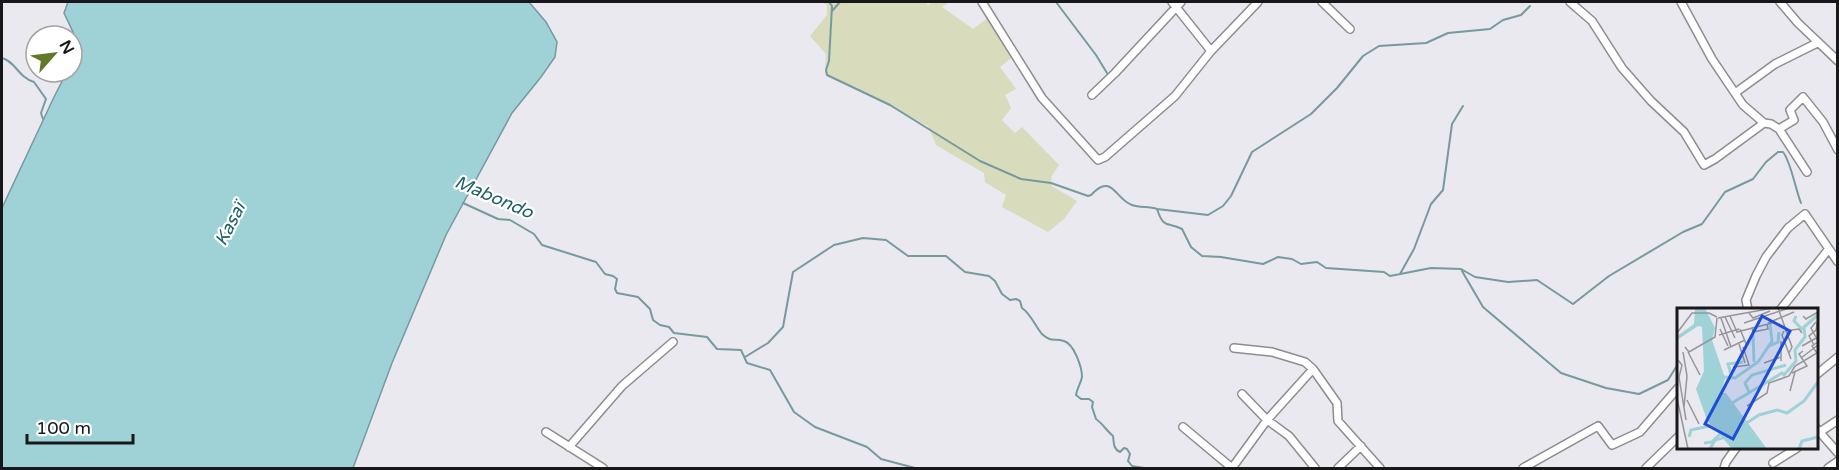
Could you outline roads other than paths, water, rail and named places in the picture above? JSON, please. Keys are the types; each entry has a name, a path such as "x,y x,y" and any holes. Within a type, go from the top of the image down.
{"street":[{"path":"982,2 1042,98 1098,160 1105,157 1175,96 1253,3"},
{"path":"1325,4 1335,2"},
{"path":"1570,2 1592,21 1622,68 1684,132 1704,165 1764,123"},
{"path":"1681,2 1712,59 1743,105 1764,123 1779,129 1807,172"},
{"path":"1780,2 1817,43 1838,61"},
{"path":"1092,95 1115,73 1176,3 1211,51"},
{"path":"1325,4 1350,29"},
{"path":"1735,93 1775,64 1817,43"},
{"path":"1779,129 1794,120 1790,110 1803,97 1823,122 1838,150"},
{"path":"1748,308 1746,300 1766,258 1788,228 1805,214 1838,262"},
{"path":"1781,308 1828,250"},
{"path":"569,447 621,386 673,342"},
{"path":"1234,348 1272,352 1305,362 1313,369 1337,404 1338,421 1380,468"},
{"path":"1818,373 1838,357"},
{"path":"1183,427 1232,468 1267,420 1313,369"},
{"path":"1523,468 1598,426 1612,445 1640,432 1677,389"},
{"path":"1242,394 1267,420 1289,436 1315,468"},
{"path":"1838,420 1818,431 1838,453"},
{"path":"546,432 603,468"},
{"path":"1646,468 1677,438"},
{"path":"1338,468 1361,446"},
{"path":"1724,468 1735,449"},
{"path":"1773,464 1794,449"},
{"path":"1828,468 1838,461"}],"water":[{"name":"Kasaï","path":"68,2 529,2 546,22 557,42 555,57 512,113 446,235 392,363 353,468 2,468 2,208 61,84 84,84 84,24 69,24 64,13"}],"waterway":[{"path":"829,2 832,6 827,75 890,105 980,161 1021,179 1051,183 1088,196 1104,186 1109,186 1132,205 1157,209 1159,216 1166,224 1182,229 1191,247 1202,256 1263,264 1278,257 1292,259 1301,264 1317,262 1326,268 1384,272 1390,276 1431,268 1461,269 1475,277 1508,282 1537,280 1573,304 1609,276 1683,232 1702,224 1725,192 1753,179 1766,162 1778,152 1783,152 1786,156 1801,203"},
{"path":"832,11 840,2"},
{"path":"1056,2 1107,73"},
{"path":"1157,209 1208,215 1223,206 1231,196 1252,152 1311,114 1337,88 1363,56 1379,46 1426,43 1448,33 1490,29 1503,20 1521,15 1530,6"},
{"path":"2,58 10,62 24,77 34,82 46,99 41,113 43,119"},
{"path":"1400,274 1414,249 1431,204 1443,190 1452,124 1463,106"},
{"name":"Mabondo","path":"463,203 498,219 510,220 534,234 542,245 596,262 605,274 617,279 615,289 617,293 638,297 650,309 653,320 660,325 669,327 674,333 707,337 717,349 741,350 747,363 770,370 794,412 815,427 867,447 881,459 915,468"},
{"path":"745,357 768,343 783,327 793,272 834,245 863,238 886,240 908,256 946,256 965,272 989,276 995,281 1002,294 1010,300 1020,301 1022,308 1045,337 1064,341 1071,346 1082,373 1076,395 1093,402 1092,407 1096,419 1113,436 1116,449 1120,452 1124,448 1127,449 1130,454 1128,461 1132,466 1144,468"},
{"path":"1462,271 1483,307 1561,373 1606,388 1639,394 1668,380 1677,366"}]}
